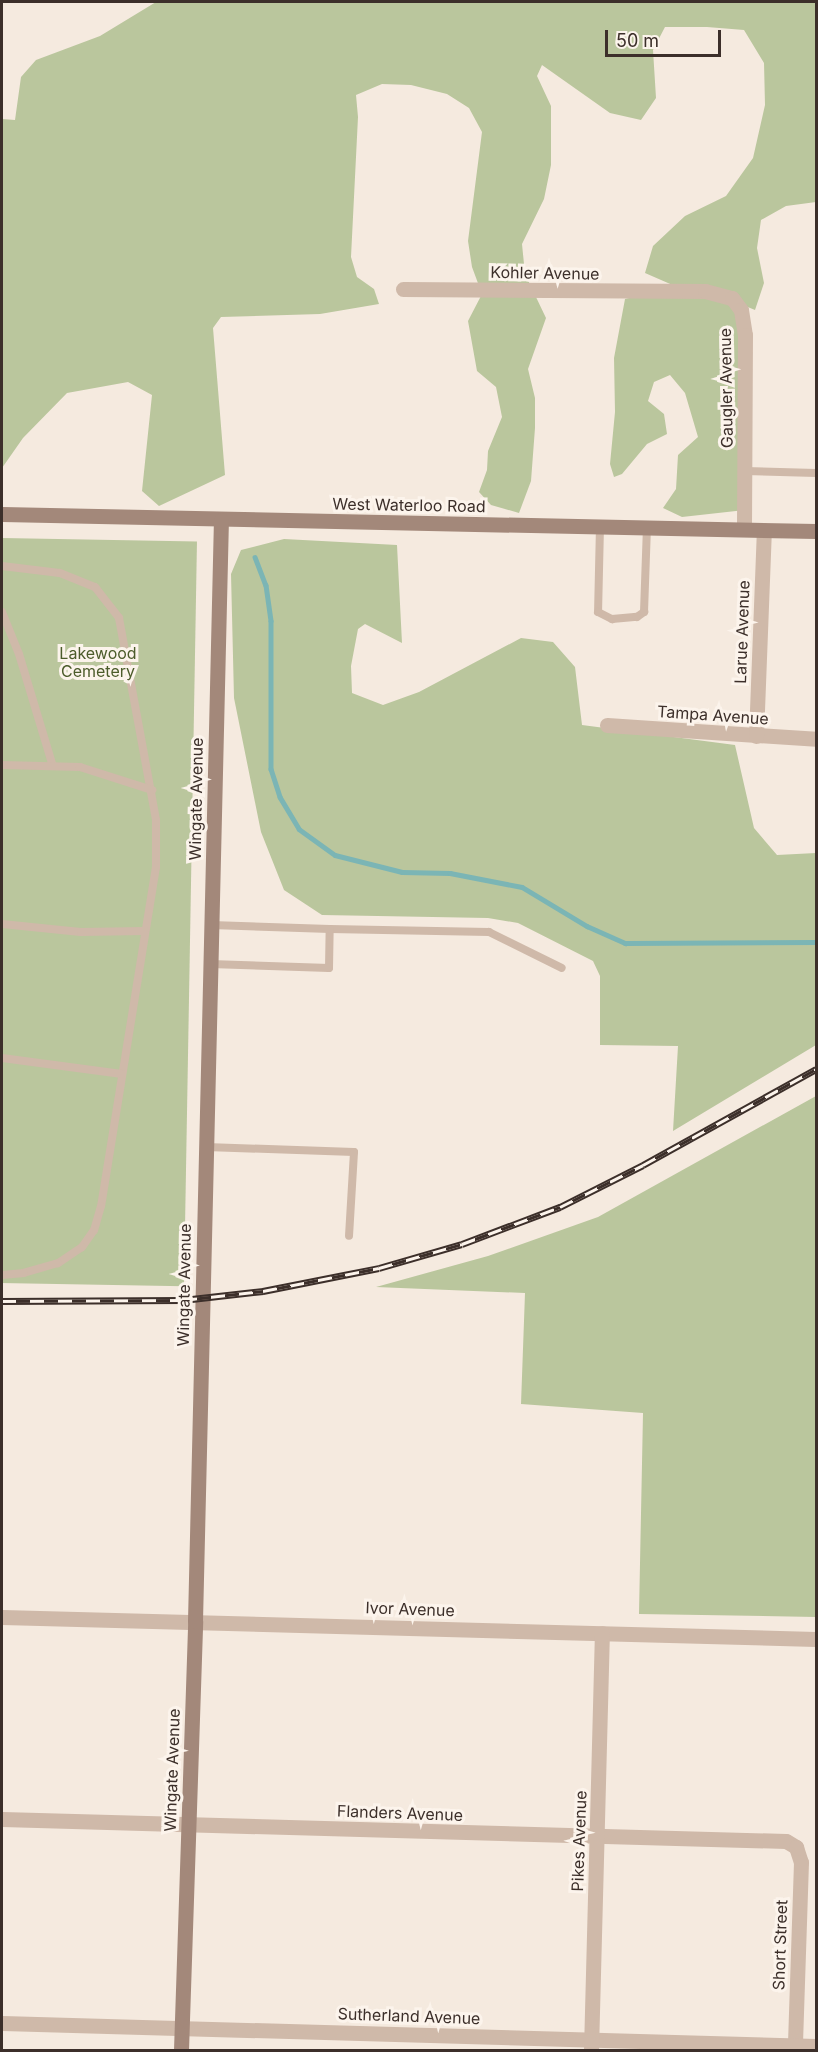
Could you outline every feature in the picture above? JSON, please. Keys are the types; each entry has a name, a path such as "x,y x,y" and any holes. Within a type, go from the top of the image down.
{"street":[{"name":"Kohler Avenue","path":"403,289 686,291"},
{"name":"Gaugler Avenue","path":"686,291 728,295 741,310 745,335 744,529"},
{"name":"West Waterloo Road","path":"2,514 816,531"},
{"name":"Wingate Avenue","path":"181,2050 195,1621 221,520"},
{"name":"Larue Avenue","path":"756,736 764,530"},
{"name":"Tampa Avenue","path":"607,725 816,739"},
{"name":"Ivor Avenue","path":"2,1617 816,1639"},
{"name":"Pikes Avenue","path":"592,2045 602,1633"},
{"name":"Flanders Avenue","path":"2,1819 778,1841 796,1847"},
{"name":"Short Street","path":"795,2045 801,1862 796,1847"},
{"name":"Sutherland Avenue","path":"2,2023 181,2027 592,2045 816,2046"}],"lane":[{"path":"745,471 816,473"},
{"path":"600,526 598,612 612,619 637,617 644,612 647,527"},
{"path":"2,566 60,573 94,587 118,618 152,790 156,867 94,1230 82,1247 58,1263 24,1273 2,1275"},
{"path":"2,612 19,654 52,764"},
{"path":"2,765 80,766 152,790"},
{"path":"2,924 81,932 145,931"},
{"path":"211,925 489,932 562,968"},
{"path":"210,964 328,968 330,929"},
{"path":"2,1058 122,1074"},
{"path":"206,1147 354,1152 349,1236"}],"green space":[{"path":"156,2 816,2 816,202 786,206 761,220 757,248 764,283 755,310 738,303 745,510 682,517 663,508 676,489 678,455 698,437 685,393 670,375 654,382 648,401 664,414 667,434 647,444 622,474 614,477 610,464 615,412 614,358 625,299 658,291 684,290 645,273 653,246 685,216 726,196 753,158 765,105 764,63 744,30 707,27 665,27 653,50 656,98 641,120 610,113 542,65 537,76 551,106 551,165 544,199 522,244 525,274 546,318 528,369 535,398 535,428 531,481 519,513 491,505 479,492 487,470 488,451 502,417 496,387 477,371 468,321 482,294 472,267 468,241 482,132 469,108 447,94 411,85 382,84 356,95 358,117 351,257 357,277 374,289 379,304 320,314 221,317 213,328 225,475 159,506 142,491 152,395 128,382 67,393 23,438 2,468 2,119 15,120 21,77 36,60 100,36"},
{"name":"Lakewood Cemetery","path":"2,538 197,541 184,1286 2,1283"},
{"path":"284,539 397,545 402,643 365,624 358,629 351,666 352,693 383,705 419,692 521,638 553,642 575,667 582,725 735,745 754,828 777,855 816,853 816,1045 673,1131 678,1046 600,1045 600,976 593,961 518,923 488,918 322,915 284,890 261,832 234,698 231,574 241,550"},
{"path":"816,1096 816,1617 639,1614 643,1413 521,1404 525,1293 376,1287 488,1256 598,1217"}],"waterway":[{"path":"255,557 266,585 271,621 271,769 280,797 299,829 335,855 402,872 450,873 522,887 587,926 625,943 816,942"}],"railway":[{"path":"2,1301 183,1300 263,1291 379,1268 462,1244 560,1207 643,1165 816,1069"}]}
